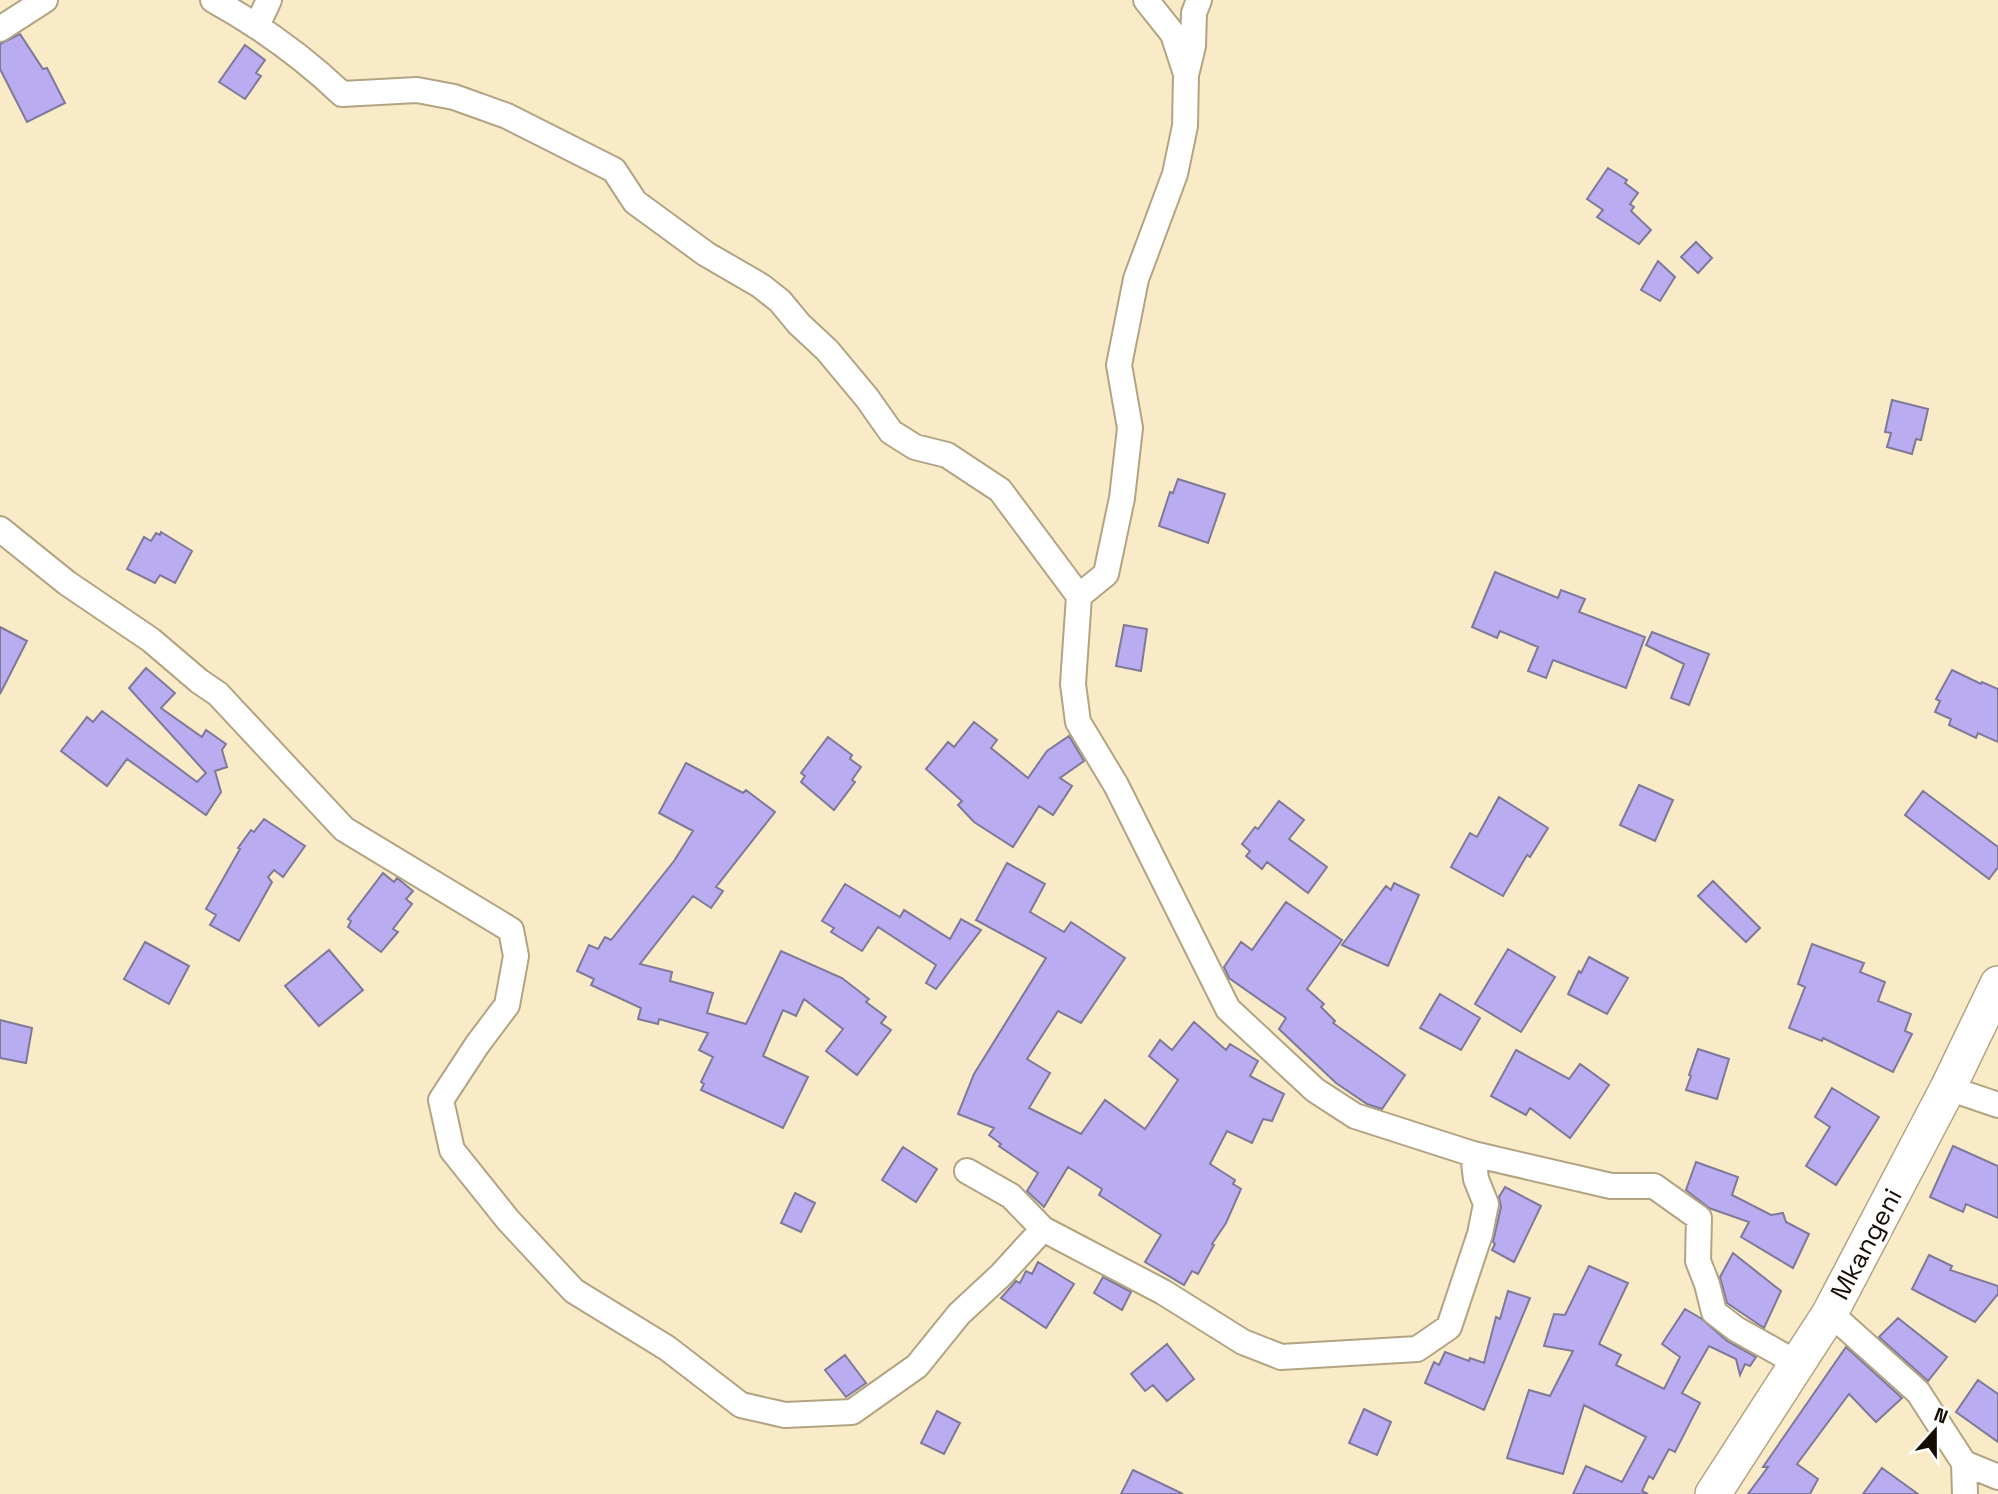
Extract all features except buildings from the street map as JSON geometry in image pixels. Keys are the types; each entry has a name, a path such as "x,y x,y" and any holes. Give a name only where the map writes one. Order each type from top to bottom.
{"street":[{"path":"0,29 45,0"},
{"path":"213,0 257,26 315,68 342,94 417,90 454,97 506,116 614,170 635,202 706,254 780,300 859,388 891,432 915,447 947,455 1000,490 1079,596 1073,684 1078,722 1116,785 1228,1009 1315,1090 1355,1116 1473,1154 1611,1186 1654,1185 1699,1218 1698,1261 1714,1312 1736,1329 1797,1363"},
{"path":"257,26 269,0"},
{"path":"1146,0 1173,34 1186,74"},
{"path":"1079,596 1106,574 1122,498 1130,428 1119,365 1136,279 1175,174 1185,126 1186,74 1193,46 1194,13 1199,0"},
{"path":"0,529 67,583 150,640 218,694 344,829 512,930 516,956 508,1005 477,1045 442,1100 452,1150 508,1220 574,1291 667,1348 741,1405 785,1415 852,1412 917,1366 960,1314 1002,1275 1043,1229"},
{"name":"Mkangeni","path":"1713,1494 1830,1313 1948,1088 1998,984"},
{"path":"1948,1088 1998,1105"},
{"path":"967,1171 1011,1196 1043,1229 1163,1292 1243,1342 1281,1357 1418,1349 1450,1327 1480,1234 1486,1203 1476,1179 1473,1154"},
{"path":"1830,1313 1918,1392 1965,1463 1965,1494"},
{"path":"1965,1463 1998,1477"}]}
